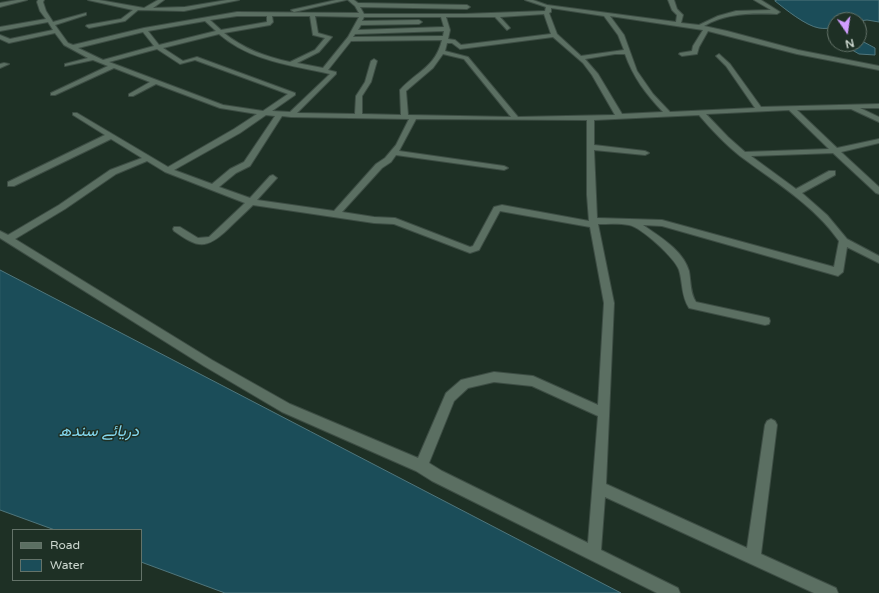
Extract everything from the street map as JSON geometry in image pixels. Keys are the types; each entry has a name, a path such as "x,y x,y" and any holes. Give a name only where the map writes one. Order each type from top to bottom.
{"street":[{"path":"0,5 24,0"},
{"path":"41,0 40,2 43,11 66,44 103,62 222,107 291,115 516,119 668,114 759,109 879,106"},
{"path":"91,0 147,10 184,8 236,0"},
{"path":"147,10 161,0"},
{"path":"177,0 192,20"},
{"path":"271,14 327,1 343,0"},
{"path":"324,70 349,39 359,23 362,15 357,5 351,0"},
{"path":"412,6 415,0"},
{"path":"464,16 470,0"},
{"path":"528,0 550,6 707,28 797,52 879,68"},
{"path":"671,0 674,10 680,15 678,24"},
{"path":"700,27 731,13 751,11 777,12 757,0"},
{"path":"357,5 467,7"},
{"path":"550,6 547,9 548,12 546,13 554,35 595,74 619,116"},
{"path":"89,26 123,20 137,9"},
{"path":"73,48 144,30 192,20 237,14 464,16 546,13"},
{"path":"0,29 50,22 84,14"},
{"path":"103,62 220,32 268,24 270,22 271,14"},
{"path":"606,14 621,35 634,71 651,95 668,114"},
{"path":"290,64 317,51 329,38 314,34 312,15"},
{"path":"398,23 399,15"},
{"path":"496,15 507,28"},
{"path":"405,117 403,90 430,67 442,52 446,29 443,16"},
{"path":"206,19 240,48 290,64 334,73 291,115"},
{"path":"359,23 419,22"},
{"path":"682,54 695,53 696,46 707,28"},
{"path":"354,32 446,29"},
{"path":"144,30 158,47 182,63 195,58 293,94 263,112 237,131 168,170"},
{"path":"0,37 9,40 17,40 56,31"},
{"path":"349,39 445,39 453,41 460,47 554,35"},
{"path":"317,51 324,52"},
{"path":"331,52 338,53"},
{"path":"442,52 466,58 516,119"},
{"path":"579,58 615,52 628,52"},
{"path":"719,56 744,87 759,109"},
{"path":"67,65 94,58"},
{"path":"358,116 359,96 368,82 374,61"},
{"path":"53,94 114,66"},
{"path":"131,95 156,82"},
{"path":"850,107 879,120"},
{"path":"791,108 879,191"},
{"path":"700,112 726,141 795,193 835,228 844,241 879,260"},
{"path":"75,114 168,170 251,202 374,220 394,221 470,250 476,248 497,209 502,208 593,223 662,223 838,272 844,241"},
{"path":"213,188 233,171 247,164 280,114"},
{"path":"336,214 379,166 388,160 394,153 414,117"},
{"path":"590,117 593,223 609,303 604,413 594,554"},
{"path":"11,184 110,136"},
{"path":"743,154 835,151 879,141"},
{"path":"868,144 879,151"},
{"path":"591,147 645,152"},
{"path":"394,153 504,168"},
{"path":"4,237 62,208 113,172 148,158"},
{"path":"795,193 832,172"},
{"path":"177,229 196,242 212,240 273,178"},
{"path":"632,222 676,256 683,268 689,300 693,304 765,320"},
{"path":"4,237 208,363 286,408 421,466 438,476 673,593"},
{"path":"421,466 450,397 465,384 494,376 533,381 604,413"},
{"path":"753,558 771,424"},
{"path":"599,488 832,593"}],"water":[{"path":"879,0 879,22 867,20 867,12 827,12 827,28 814,27 796,17 775,1"},
{"path":"867,44 875,48 875,55 859,54 856,52 867,52"},
{"name":"دریائے سندھ","path":"0,270 621,593 225,593 142,562 142,529 52,529 0,510"}]}
